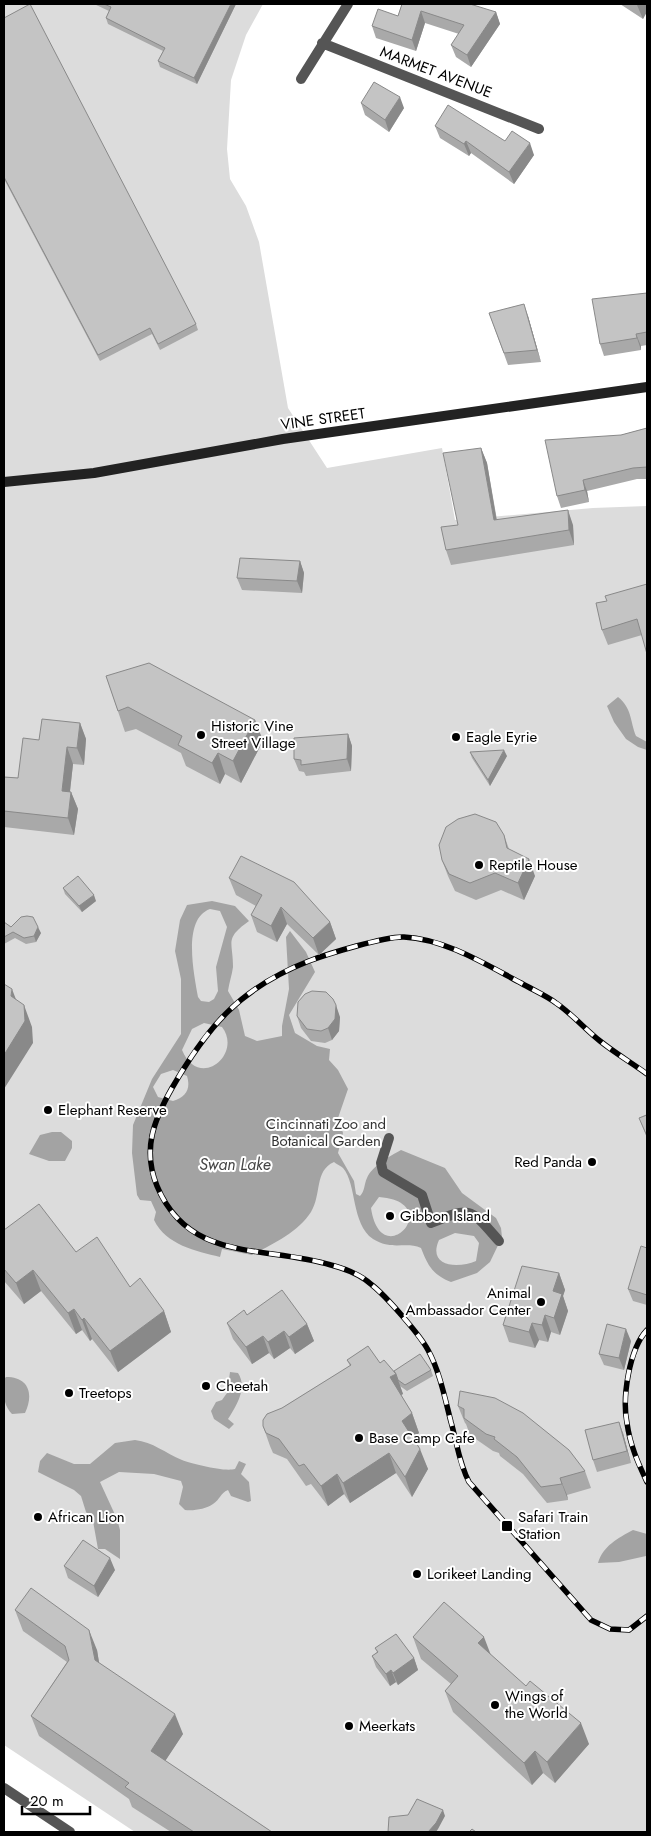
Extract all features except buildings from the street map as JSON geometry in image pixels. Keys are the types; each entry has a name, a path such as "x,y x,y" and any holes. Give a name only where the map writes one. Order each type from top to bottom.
{"main road":[{"name":"VINE STREET","path":"4,482 94,473 283,440 647,387"}],"street":[{"path":"301,78 348,4"},
{"name":"MARMET AVENUE","path":"322,44 539,129"},
{"path":"389,1138 381,1163 383,1172 422,1195 431,1223 461,1211 466,1212 479,1218 499,1241"},
{"path":"4,1788 70,1832"}],"green space":[{"name":"Cincinnati Zoo and Botanical Garden","path":"4,4 263,4 246,35 231,80 227,149 230,179 246,206 259,242 288,408 327,468 442,448 455,520 593,508 647,506 647,1832 135,1832 4,1745"}],"water":[{"path":"618,697 623,701 628,710 636,736 647,742 647,750 638,747 626,739 614,722 607,706"},
{"name":"Swan Lake","path":"212,901 235,906 249,921 233,937 231,946 233,967 228,991 239,1010 245,1036 257,1041 282,1036 289,989 286,937 290,931 306,952 315,972 289,1015 295,1033 317,1046 330,1049 329,1060 338,1070 348,1089 338,1118 343,1133 338,1153 354,1181 356,1194 360,1196 362,1194 367,1178 373,1169 401,1150 445,1168 462,1193 496,1218 501,1228 502,1237 490,1262 477,1273 451,1282 435,1273 426,1260 421,1248 410,1245 380,1243 373,1239 361,1224 347,1175 343,1168 334,1162 328,1166 321,1177 314,1205 306,1219 284,1237 252,1255 222,1249 220,1257 201,1252 183,1246 159,1229 154,1220 156,1212 151,1201 140,1200 137,1195 132,1153 133,1125 152,1079 181,1034 181,979 175,951 180,920 187,905","holes":["210,909 220,911 227,927 216,967 218,991 214,999 209,1002 201,1001 198,997 194,975 193,935 201,915","204,1023 222,1027 227,1037 227,1048 223,1057 216,1064 208,1068 198,1068 189,1062 182,1050 192,1029","173,1070 187,1076 188,1089 184,1095 173,1101 158,1097 153,1087 161,1074","379,1197 399,1202 408,1210 409,1220 404,1230 396,1235 386,1235 377,1227 371,1208","455,1233 474,1236 479,1243 476,1261 469,1264 446,1264 437,1256 436,1249 439,1240"]},
{"path":"61,1132 72,1141 72,1148 65,1161 49,1161 29,1154 40,1135"},
{"path":"230,1372 238,1373 242,1385 240,1397 228,1419 234,1424 229,1429 214,1419 211,1411 216,1402 222,1400 227,1393"},
{"path":"6,1377 20,1380 28,1388 29,1399 25,1413 12,1414 9,1410 5,1402 4,1393 4,1379"},
{"path":"135,1440 153,1445 193,1464 230,1470 235,1469 239,1461 246,1464 241,1474 249,1482 251,1501 248,1502 231,1496 228,1490 210,1506 185,1510 179,1504 183,1487 181,1481 154,1474 119,1472 100,1482 120,1530 120,1559 105,1549 98,1549 93,1521 86,1512 81,1496 74,1490 38,1472 40,1461 47,1453 74,1464 90,1464 115,1443"},
{"path":"633,1530 647,1534 646,1556 619,1562 598,1563 607,1547"}],"railway":[{"path":"647,1074 594,1036 562,1007 543,995 450,947 419,939 395,937 356,946 309,961 264,984 228,1011 199,1046 172,1088 155,1123 150,1147 150,1160 157,1186 171,1211 188,1228 208,1240 231,1247 306,1259 342,1268 363,1278 378,1290 394,1306 424,1343 432,1358 442,1386 460,1460 469,1482 591,1620 610,1629 629,1630 647,1616"},
{"path":"647,1330 641,1338 631,1361 625,1401 630,1439 647,1482"}],"place":[{"name":"Historic Vine Street Village","path":"201,735"},
{"name":"Eagle Eyrie","path":"456,737"},
{"name":"Reptile House","path":"479,865"},
{"name":"Elephant Reserve","path":"48,1110"},
{"name":"Red Panda","path":"592,1162"},
{"name":"Gibbon Island","path":"390,1216"},
{"name":"Animal Ambassador Center","path":"541,1302"},
{"name":"Cheetah","path":"206,1386"},
{"name":"Treetops","path":"69,1393"},
{"name":"Base Camp Cafe","path":"359,1438"},
{"name":"African Lion","path":"38,1517"},
{"name":"Safari Train Station","path":"507,1526"},
{"name":"Lorikeet Landing","path":"417,1574"},
{"name":"Wings of the World","path":"495,1705"},
{"name":"Meerkats","path":"349,1726"}]}
